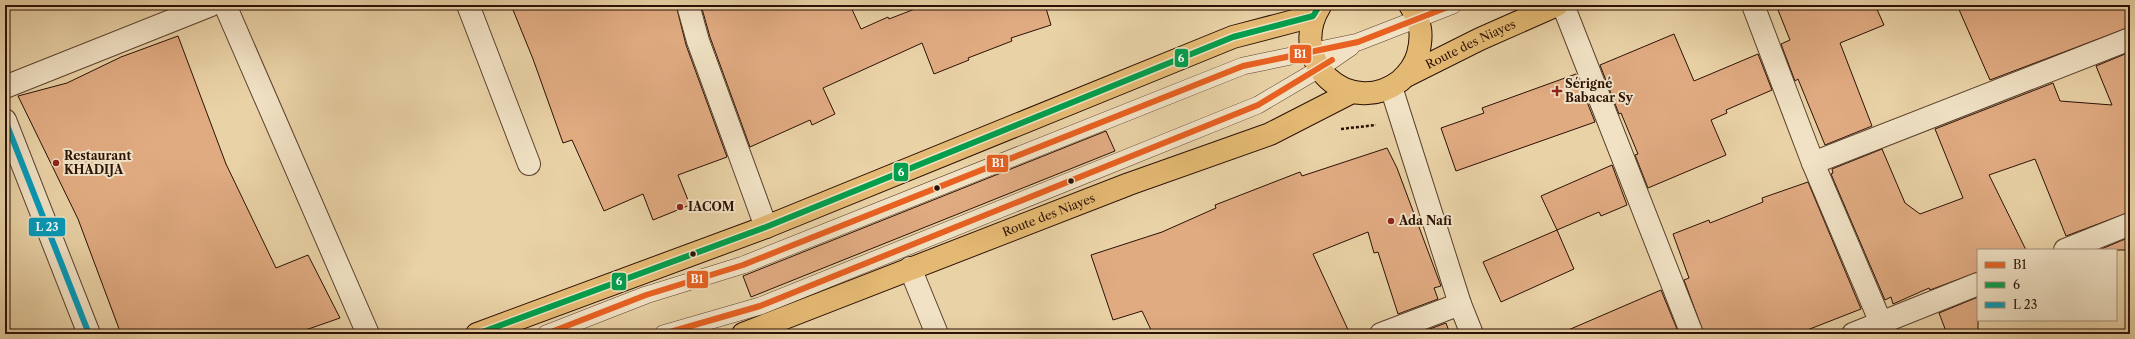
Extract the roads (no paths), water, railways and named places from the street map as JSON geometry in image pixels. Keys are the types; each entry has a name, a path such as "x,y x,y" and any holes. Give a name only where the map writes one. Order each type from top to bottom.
{"main road":[{"name":"Route des Niayes","path":"743,334 1129,184 1270,134 1352,92 1372,93 1399,82 1480,39 1557,5"},
{"path":"477,334 766,227 1233,37 1317,11"},
{"path":"1317,11 1309,35 1315,61 1335,85 1352,92"},
{"path":"1399,82 1416,60 1421,41 1415,12"}],"street":[{"path":"5,87 211,5"},
{"path":"225,5 368,334"},
{"path":"468,5 529,164"},
{"path":"688,5 698,41 766,227"},
{"path":"1563,5 1692,334"},
{"path":"1753,5 1813,163 1881,323"},
{"path":"1813,163 2130,39"},
{"path":"1399,82 1460,304 1472,334"},
{"path":"5,120 89,334"},
{"path":"2068,249 2130,224"},
{"path":"910,268 937,334"},
{"path":"1853,334 1977,284"},
{"path":"1381,334 1460,304"}],"lane":[{"path":"663,334 767,303 1258,105 1315,61 1358,42 1415,12 1453,5"},
{"path":"546,334 646,295 743,265 1242,66 1315,61"}],"place":[{"name":"Sérigné Babacar Sy","path":"1557,91"},
{"name":"Restaurant KHADIJA","path":"56,163"},
{"name":"IACOM","path":"680,207"},
{"name":"Ada Nafi","path":"1391,221"}]}
